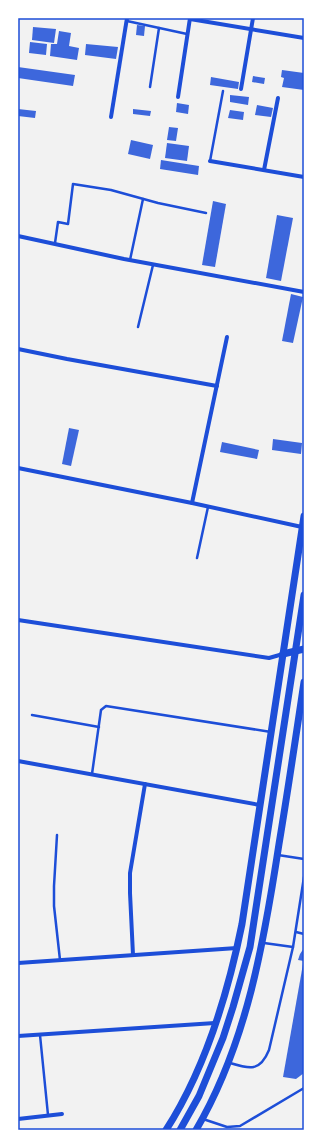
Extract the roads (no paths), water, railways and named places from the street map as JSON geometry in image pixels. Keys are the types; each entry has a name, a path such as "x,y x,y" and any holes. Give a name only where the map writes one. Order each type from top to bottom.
{"main road":[{"path":"166,1130 174,1118 192,1081 214,1024 237,948 304,516"},
{"path":"180,1130 199,1096 218,1052 233,1007 250,947 304,595"},
{"path":"283,654 304,649"},
{"path":"196,1130 228,1062 250,996 263,943 300,728 304,682"}],"street":[{"path":"241,88 253,18"},
{"path":"178,97 190,19 304,38"},
{"path":"111,117 127,20"},
{"path":"264,170 278,98"},
{"path":"210,161 304,177"},
{"path":"18,236 130,260 304,292"},
{"path":"192,503 227,337"},
{"path":"18,349 217,386"},
{"path":"18,468 208,506 302,527"},
{"path":"18,620 269,658 283,654"},
{"path":"18,761 260,805"},
{"path":"133,955 130,873 145,784"},
{"path":"18,963 237,948"},
{"path":"18,1036 214,1024"},
{"path":"18,1119 62,1114"}],"lane":[{"path":"127,20 188,34"},
{"path":"150,87 159,28"},
{"path":"210,161 223,91"},
{"path":"55,243 58,222 68,224 73,184 111,190 143,199 206,213"},
{"path":"130,260 143,199"},
{"path":"138,327 153,264"},
{"path":"197,558 208,506"},
{"path":"92,774 101,710 106,706 271,732"},
{"path":"32,716 99,728"},
{"path":"57,835 54,892 60,960"},
{"path":"278,855 304,859"},
{"path":"228,1062 249,1068 260,1065 266,1058 293,948 304,877"},
{"path":"296,932 304,934"},
{"path":"263,943 293,948"},
{"path":"40,1034 48,1116"},
{"path":"202,1119 227,1127 240,1126 304,1088"}]}
